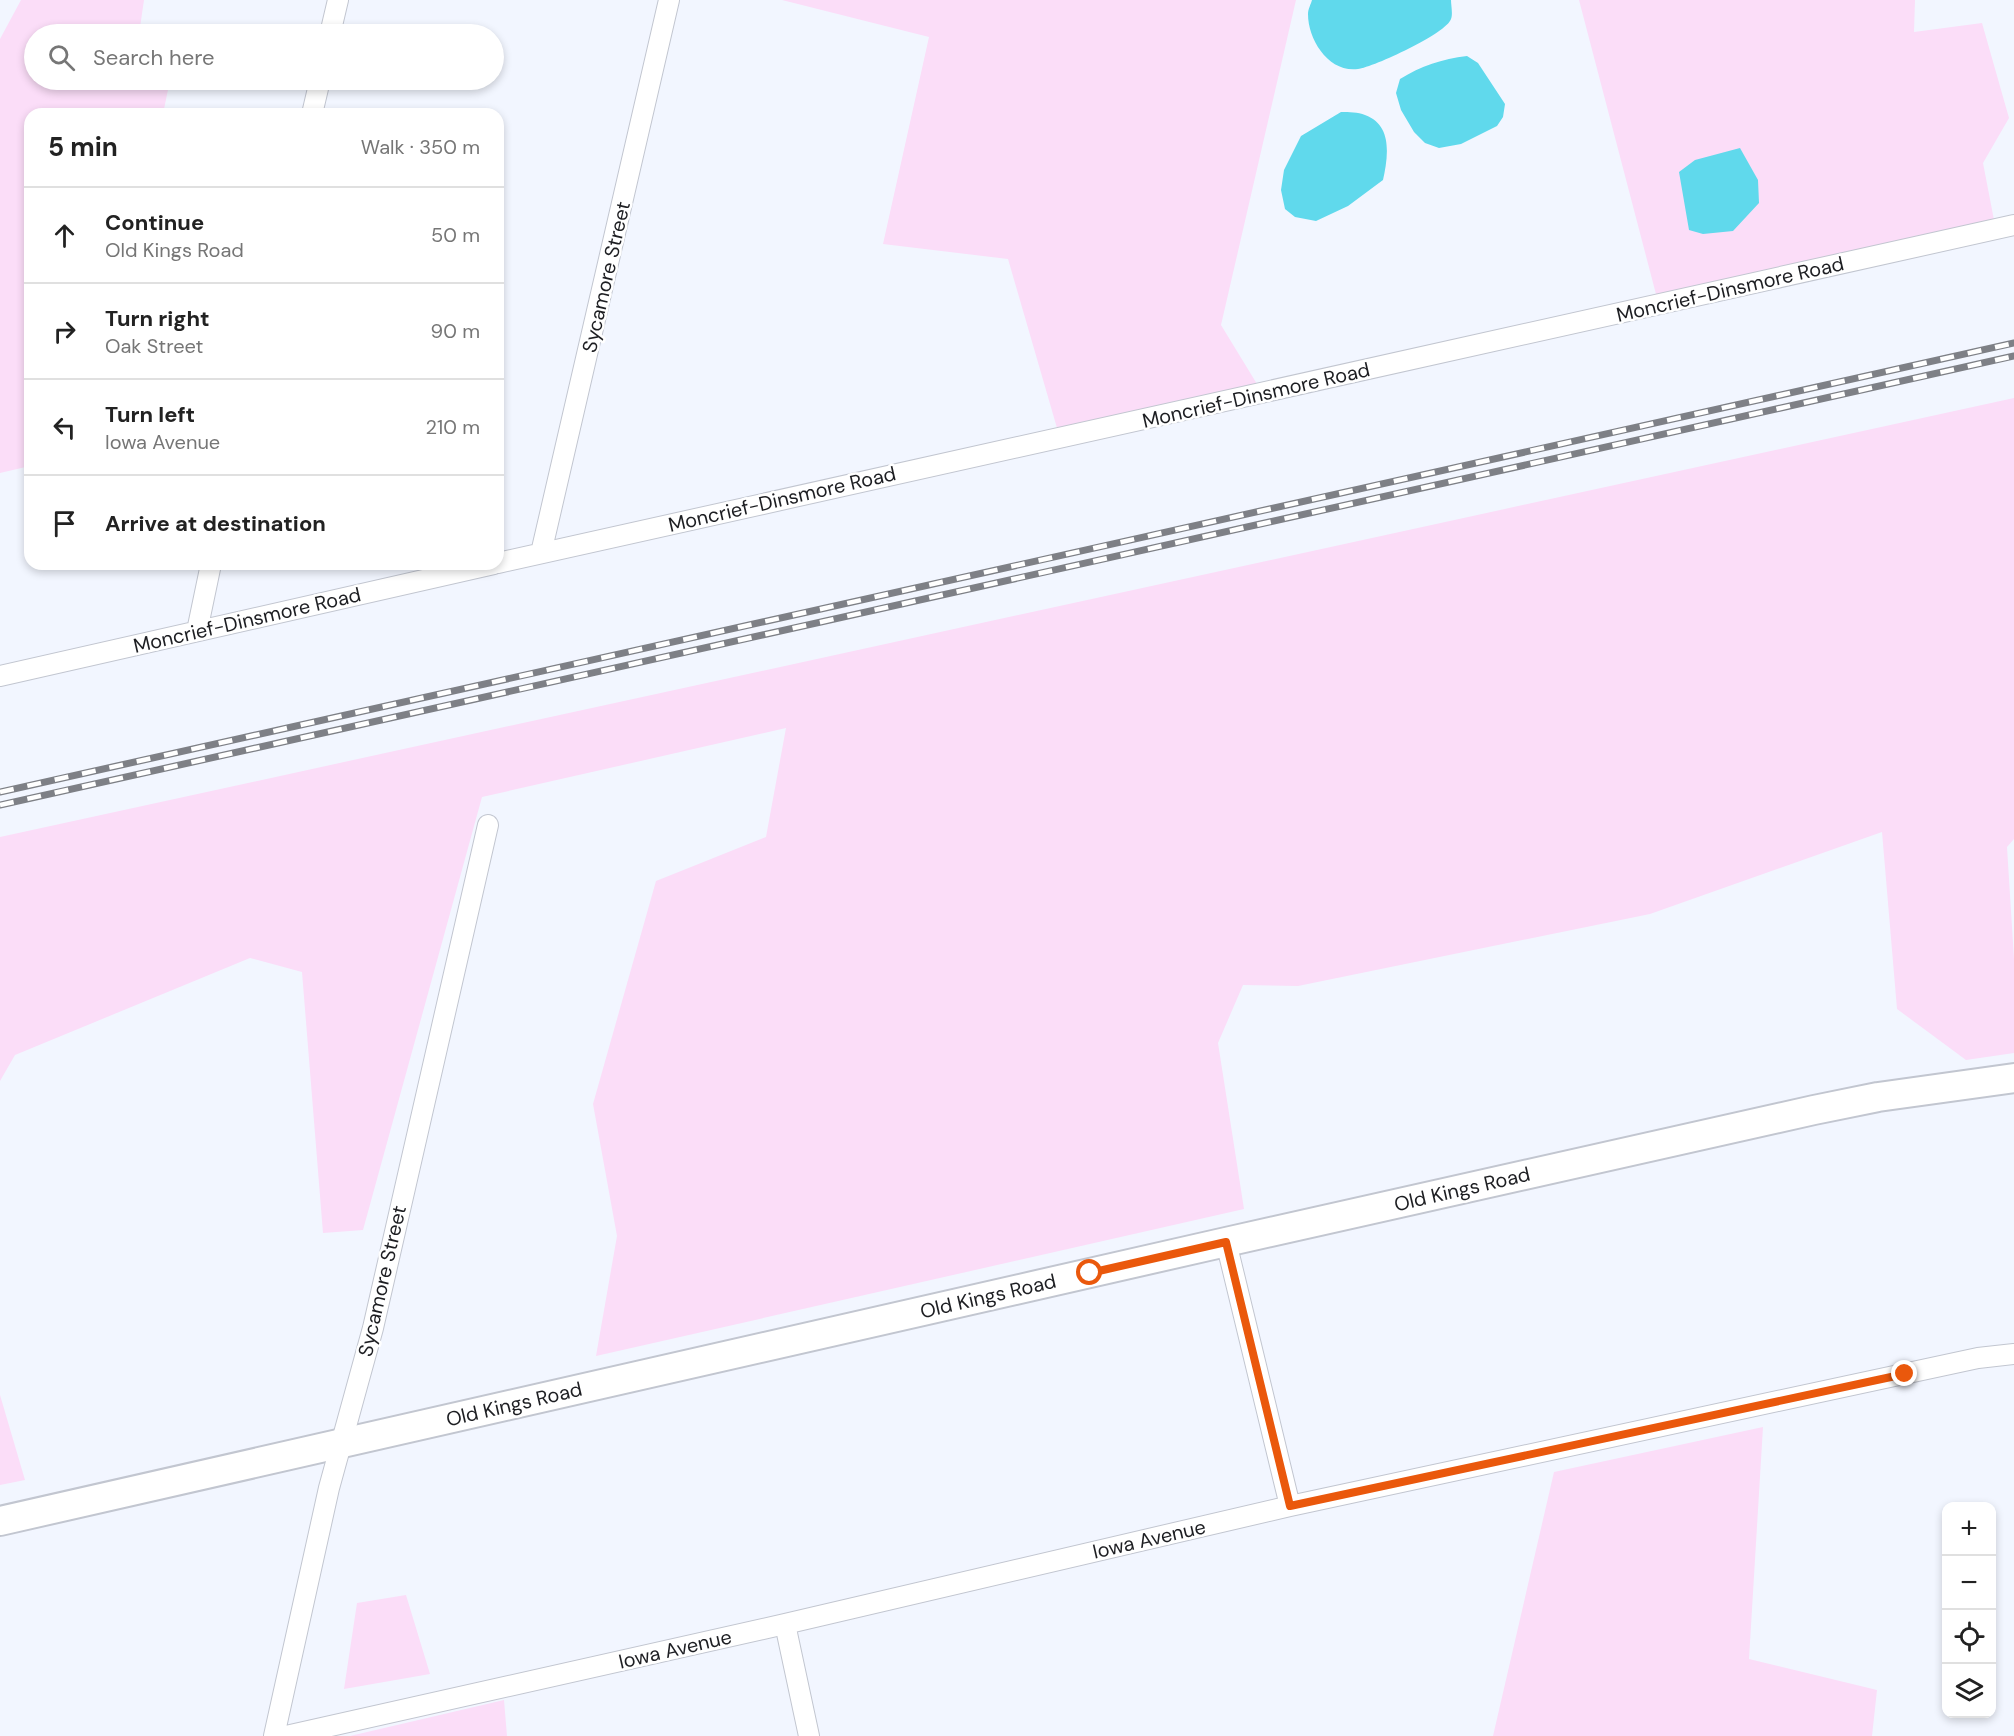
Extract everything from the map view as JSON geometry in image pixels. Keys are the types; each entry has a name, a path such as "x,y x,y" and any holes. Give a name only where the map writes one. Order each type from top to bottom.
{"street":[{"path":"332,24 338,0"},
{"name":"Sycamore Street","path":"541,553 669,0"},
{"path":"313,108 318,90"},
{"name":"Moncrief-Dinsmore Road","path":"504,562 2014,225"},
{"path":"197,631 210,570"},
{"name":"Moncrief-Dinsmore Road","path":"0,676 469,570"},
{"name":"Sycamore Street","path":"274,1736 341,1444 373,1328 488,825"},
{"name":"Old Kings Road","path":"0,1521 1226,1242 1878,1097 2014,1078"},
{"path":"1226,1242 1290,1506"},
{"name":"Iowa Avenue","path":"286,1736 785,1624 1290,1506 1978,1358 2014,1354"},
{"path":"785,1624 809,1736"}],"shaded area":[{"path":"21,0 144,0 140,24 24,24 24,90 168,90 164,108 24,108 24,467 0,473 0,39"},
{"path":"782,0 1296,0 1221,325 1257,384 1057,428 1008,259 883,244 929,37"},
{"path":"1579,0 1915,0 1914,32 1982,23 2009,118 1983,163 1994,220 1657,298"},
{"path":"2014,398 2014,839 2007,847 2014,959 2014,1053 1966,1060 1897,1009 1882,832 1650,914 1298,986 1243,985 1218,1043 1244,1209 596,1356 617,1236 593,1104 656,881 766,837 786,728 482,797 363,1230 323,1233 302,972 250,958 15,1055 0,1081 0,837"},
{"path":"0,1395 25,1480 0,1485"},
{"path":"1763,1427 1749,1659 1877,1690 1872,1736 1493,1736 1554,1472"},
{"path":"406,1595 430,1674 344,1689 357,1603"},
{"path":"504,1700 507,1736 350,1736"}],"water":[{"path":"1312,0 1451,0 1452,15 1447,25 1409,48 1366,67 1348,69 1329,60 1316,44 1308,14"},
{"path":"1467,56 1478,63 1505,104 1503,117 1497,126 1461,144 1439,148 1425,143 1414,132 1401,110 1396,93 1400,79 1432,64"},
{"path":"1341,112 1362,114 1380,126 1387,152 1383,180 1348,206 1316,221 1295,217 1285,209 1281,190 1284,170 1301,136"},
{"path":"1740,148 1758,180 1759,203 1733,231 1703,234 1689,230 1679,172 1695,160"}],"railway":[{"path":"0,792 2014,343"},
{"path":"0,805 2014,356"}],"route":[{"path":"1090,1273 1226,1242 1290,1506 1905,1374"}]}
